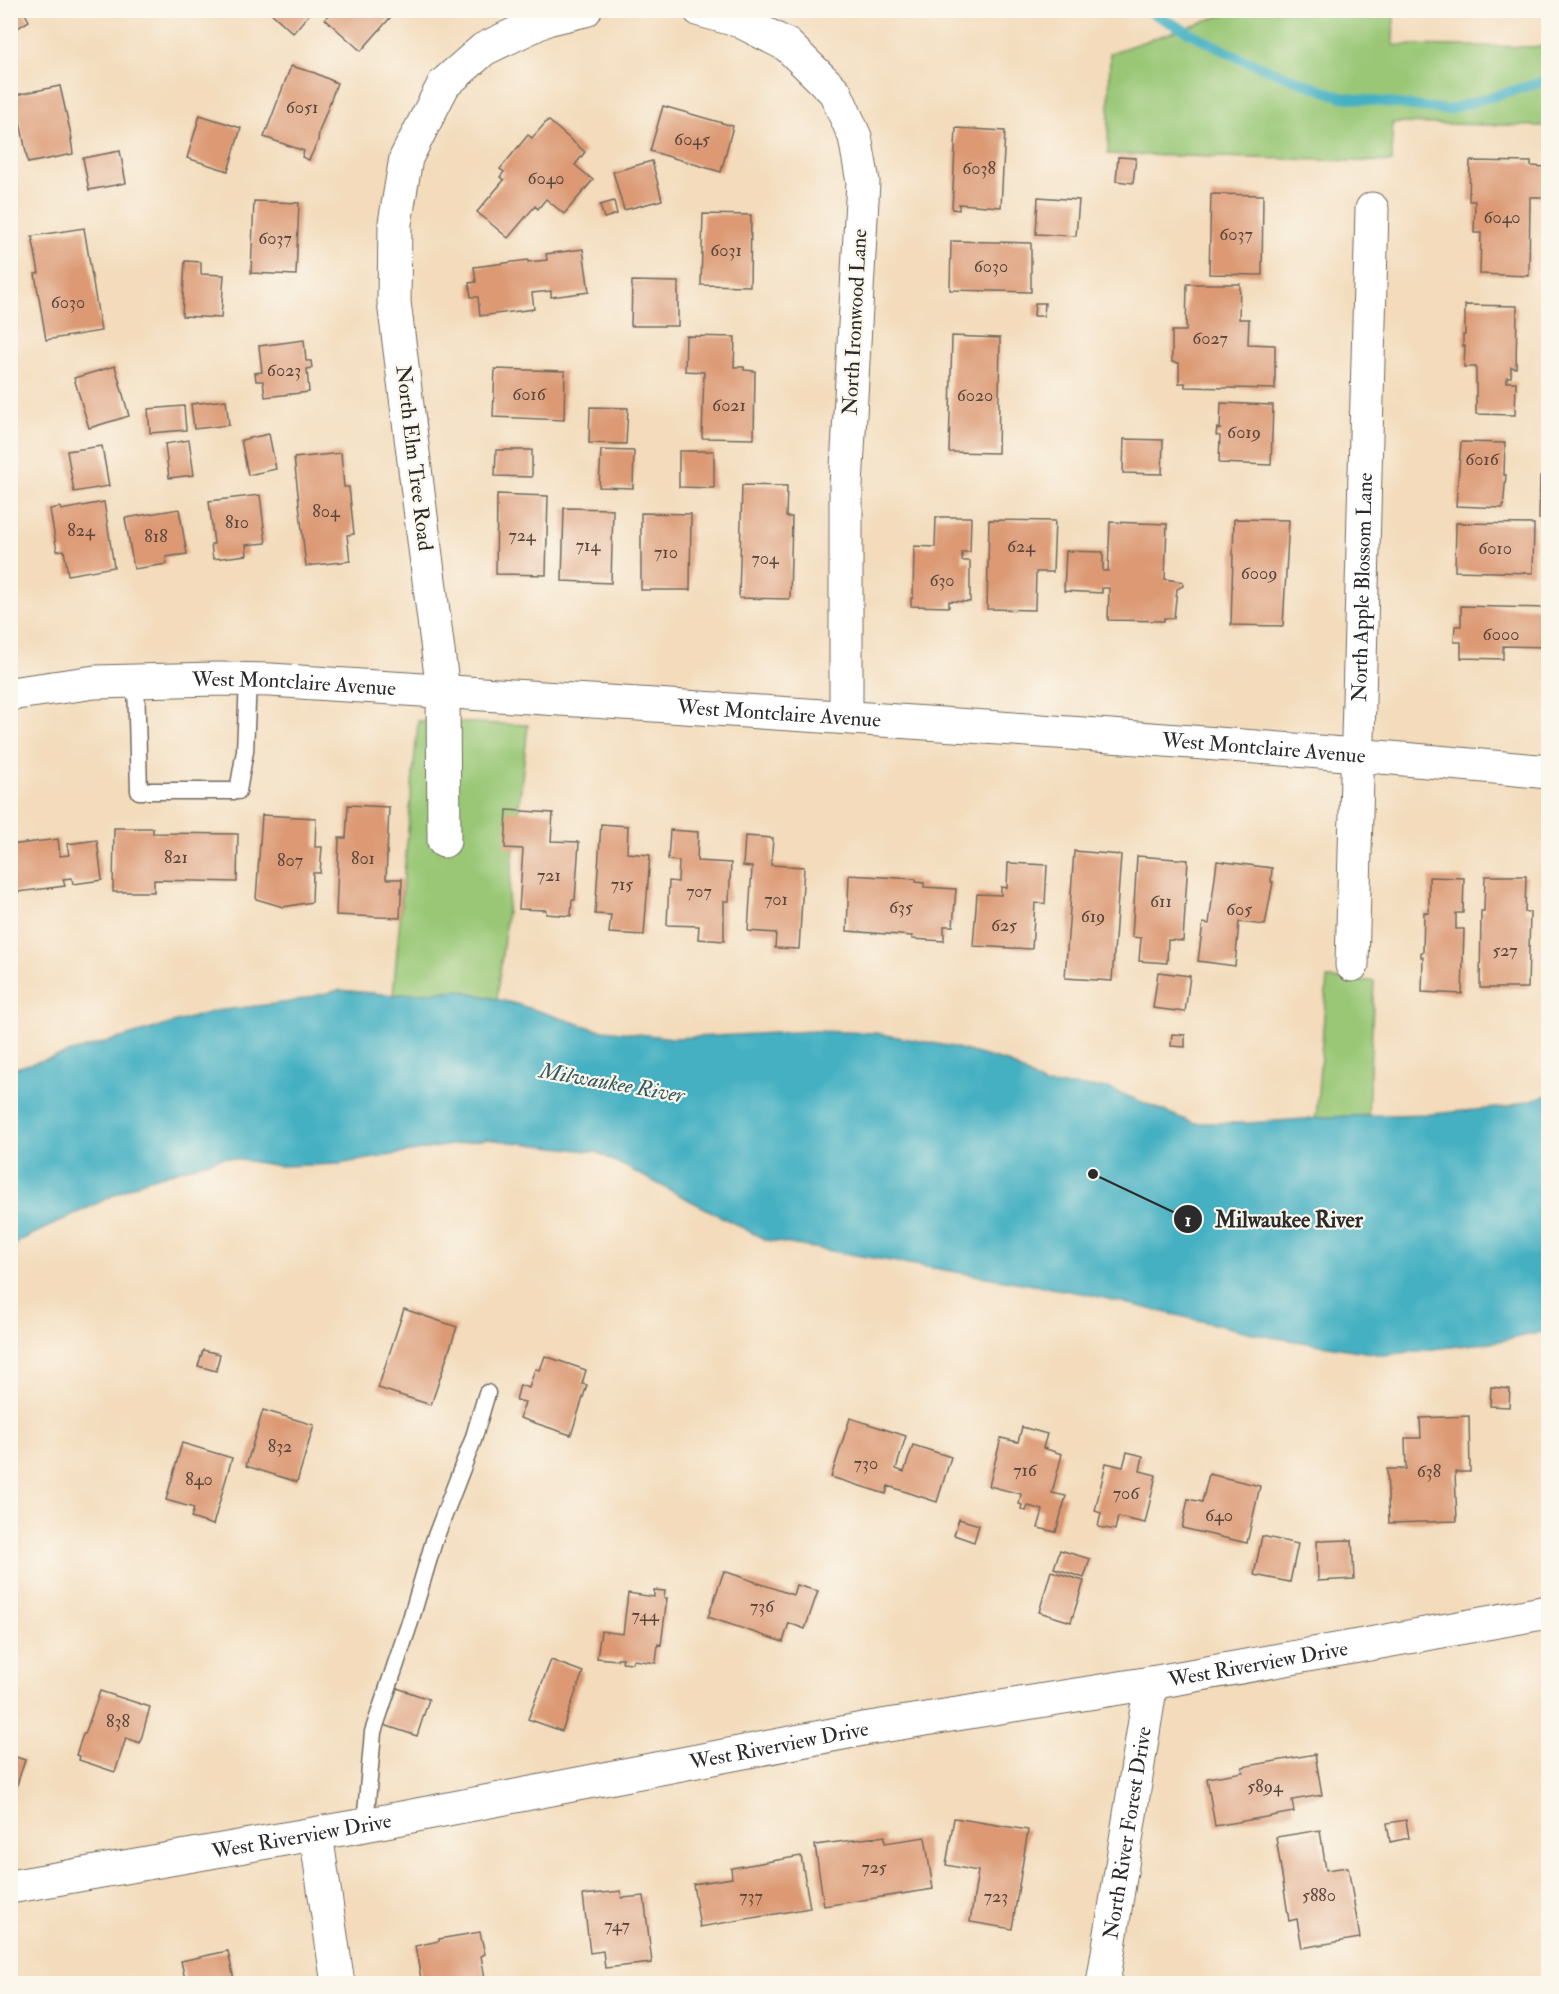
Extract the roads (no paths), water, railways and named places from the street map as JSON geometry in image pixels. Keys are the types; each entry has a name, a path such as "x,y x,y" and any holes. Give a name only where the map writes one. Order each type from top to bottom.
{"street":[{"name":"North Elm Tree Road","path":"444,841 443,691 394,302 395,223 406,158 444,84 484,49 547,19 585,10"},
{"name":"North Ironwood Lane","path":"700,10 740,21 788,45 835,92 855,137 863,183 846,486 846,717"},
{"name":"North Apple Blossom Lane","path":"1352,965 1372,210"},
{"name":"West Montclaire Avenue","path":"11,690 95,682 248,680 443,691 638,706 846,717 1358,754 1548,772"},
{"name":"West Riverview Drive","path":"10,1887 365,1825 863,1729 1150,1683 1548,1612"},
{"name":"North River Forest Drive","path":"1103,1983 1150,1683"},
{"path":"316,1834 338,1983"}],"lane":[{"path":"136,681 139,791 238,791 245,751 248,680"},
{"path":"365,1825 374,1732 434,1541 473,1440 488,1393"}],"water":[{"name":"Milwaukee River","path":"339,990 393,995 459,990 516,1004 595,1029 673,1038 814,1031 875,1033 949,1046 1007,1062 1044,1085 1108,1088 1193,1123 1249,1123 1346,1116 1432,1114 1506,1107 1548,1095 1548,1331 1500,1341 1384,1355 1265,1336 1087,1294 766,1240 597,1152 486,1139 339,1164 279,1166 224,1157 143,1181 21,1240 11,1249 10,1070 215,1011 290,1002"}],"waterway":[{"path":"1146,10 1241,59 1341,97 1447,110 1548,80"}],"place":[{"name":"Milwaukee River","path":"1093,1174"}]}
